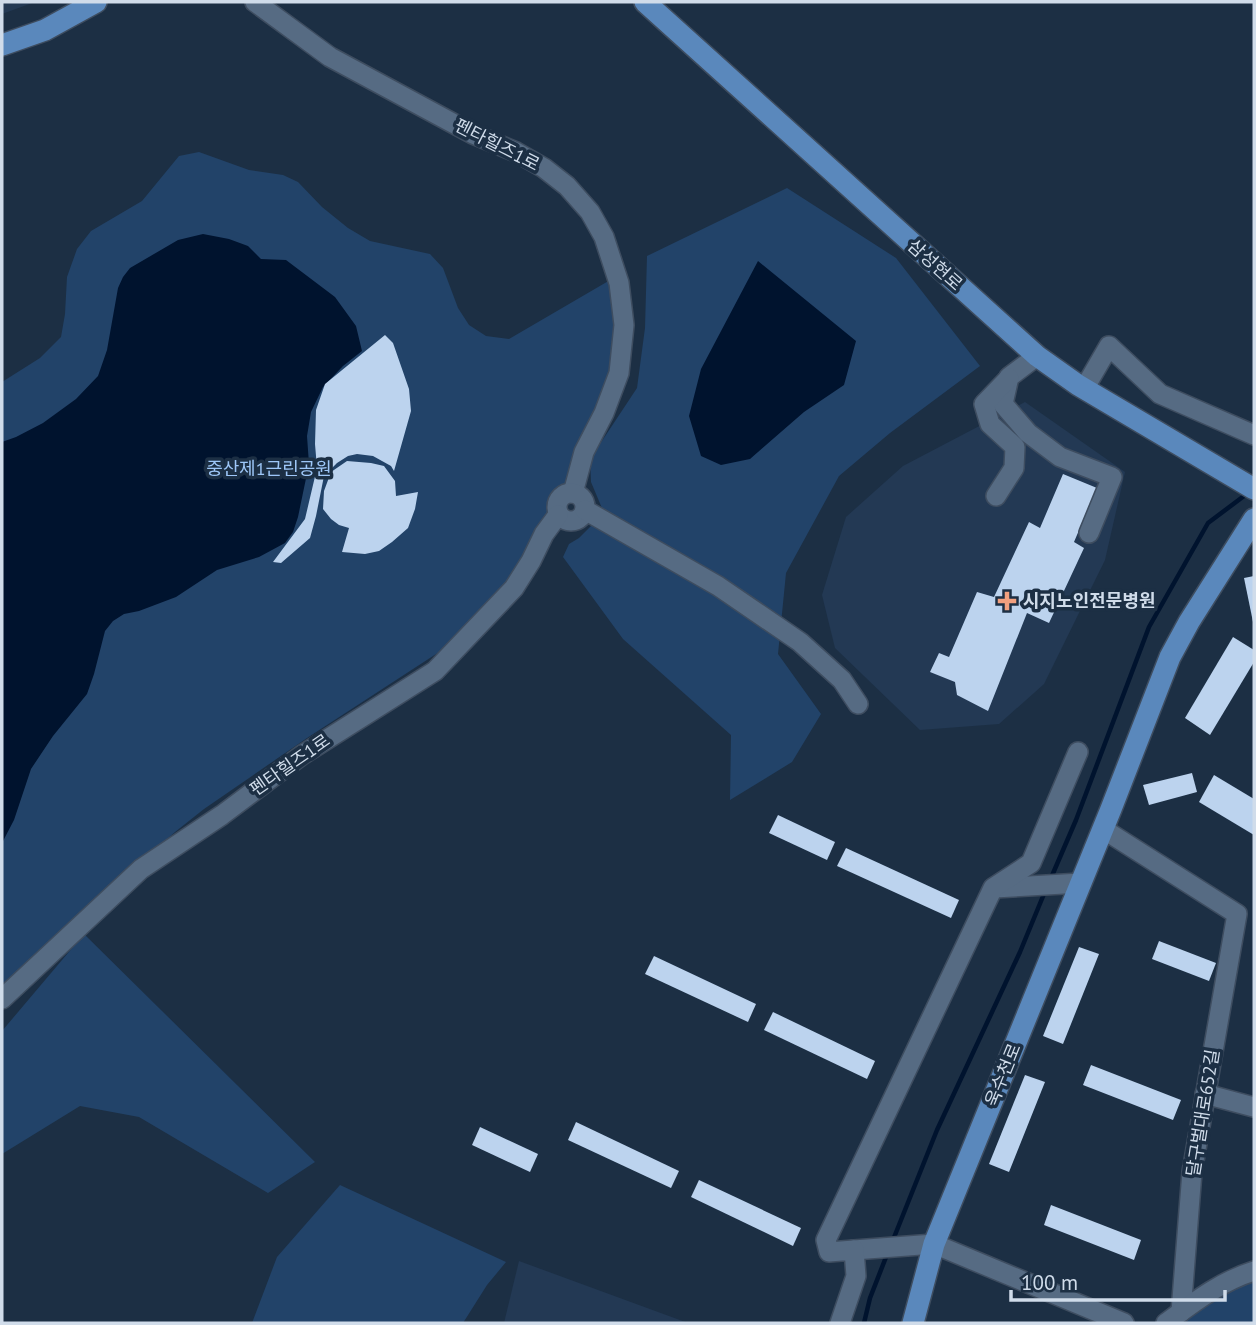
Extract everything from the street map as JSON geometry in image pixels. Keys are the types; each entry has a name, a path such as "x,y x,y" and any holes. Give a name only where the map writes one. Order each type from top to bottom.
{"main road":[{"path":"2,45 45,30 96,2"},
{"name":"삼성현로","path":"645,2 1037,356 1084,389 1254,489"},
{"name":"욱수천로","path":"913,1323 934,1244 1170,657 1254,519"}],"street":[{"name":"펜타힐즈1로","path":"255,2 330,57 473,134 516,152 544,168 567,186 590,212 604,237 619,283 624,325 619,373 604,413 584,452 573,493"},
{"path":"1084,389 1109,346 1160,394 1254,435"},
{"path":"996,496 1014,468 1016,447 990,424 984,404 1009,377 1037,356"},
{"path":"1009,377 1003,404 1028,433 1060,457 1112,477 1089,533"},
{"path":"577,494 584,501 585,510 580,519 566,521 556,511 557,501 564,495 577,494"},
{"path":"585,510 718,586 800,642 842,680 858,704"},
{"name":"펜타힐즈1로","path":"2,999 141,869 222,815 302,755 435,671 514,588 544,534 558,515"},
{"path":"1078,752 1031,863 993,888 826,1240 829,1252 934,1244 1125,1323"},
{"name":"달구벌대로652길","path":"1103,829 1237,915 1192,1172 1173,1318"},
{"path":"993,888 1081,883"},
{"path":"1205,1094 1254,1107"},
{"path":"840,1323 856,1276 854,1250"},
{"name":"달구벌대로652길","path":"1173,1318 1211,1291 1238,1276 1254,1271"}],"shaded area":[{"path":"2,2 35,2 2,14"},
{"path":"203,234 248,246 261,259 286,260 335,297 356,326 362,351 323,387 311,412 307,436 309,464 298,517 293,532 285,543 259,557 217,570 176,597 124,614 113,621 105,631 87,694 53,736 31,769 14,820 2,843 2,442 43,423 76,399 98,376 107,350 118,288 130,268 178,240"},
{"path":"758,261 856,341 844,385 804,412 750,459 721,465 701,456 689,416 701,369"},
{"path":"1025,402 1125,472 1105,560 1044,684 999,724 920,730 835,648 822,595 846,517 903,466"},
{"path":"519,1261 688,1323 504,1323"}],"green space":[{"name":"중산제1근린공원","path":"199,152 249,170 283,175 298,182 322,207 348,228 370,241 430,254 443,268 458,308 469,325 486,336 509,339 617,276 624,325 573,493 476,628 204,809 2,986 2,382 40,358 61,337 67,277 77,249 91,231 142,201 179,156"},
{"path":"787,188 896,258 980,366 890,433 839,476 786,573 778,654 821,714 792,762 730,800 731,735 623,639 563,557 569,544 579,538 604,513 591,482 590,459 637,388 645,328 647,256"},
{"path":"84,934 315,1162 268,1193 139,1117 80,1106 2,1154 2,1031"},
{"path":"340,1185 506,1262 487,1285 463,1323 252,1323 277,1257"},
{"path":"1254,1271 1254,1323 1166,1323"}],"building":[{"path":"385,335 393,343 409,389 411,411 394,471 391,466 373,456 357,454 337,463 324,476 310,538 281,563 273,562 305,519 317,468 316,410 325,384"},
{"path":"347,461 384,466 395,481 396,496 418,492 408,528 379,551 365,554 342,552 349,528 339,525 323,509 324,491 331,472"},
{"name":"시지노인전문병원","path":"1063,474 1097,488 1074,542 1084,548 1049,623 1027,613 988,711 957,695 955,682 930,672 939,653 949,657 977,592 994,597 1029,522 1040,528"},
{"path":"1254,576 1254,622 1253,622 1244,578"},
{"path":"1233,637 1254,650 1254,662 1210,735 1185,718"},
{"path":"1192,773 1197,792 1149,805 1143,785"},
{"path":"1214,775 1254,799 1254,835 1199,802"},
{"path":"778,815 835,842 827,860 769,833"},
{"path":"846,848 959,900 951,918 837,866"},
{"path":"1159,941 1216,963 1209,981 1152,959"},
{"path":"1079,947 1099,954 1063,1044 1043,1036"},
{"path":"654,956 756,1004 748,1022 645,974"},
{"path":"773,1012 875,1061 867,1079 764,1030"},
{"path":"1091,1065 1181,1100 1173,1120 1083,1085"},
{"path":"1025,1075 1045,1082 1009,1172 989,1164"},
{"path":"576,1122 679,1171 671,1188 568,1140"},
{"path":"480,1127 538,1154 530,1172 472,1145"},
{"path":"699,1180 801,1228 793,1246 691,1197"},
{"path":"1051,1205 1141,1240 1134,1260 1044,1225"}],"waterway":[{"path":"1051,878 1076,820 1149,627 1208,523 1248,493"},
{"path":"893,1240 937,1130 1020,952 1046,889"},
{"path":"864,1323 870,1298 888,1252"}],"place":[{"name":"시지노인전문병원","path":"1007,601"}]}
